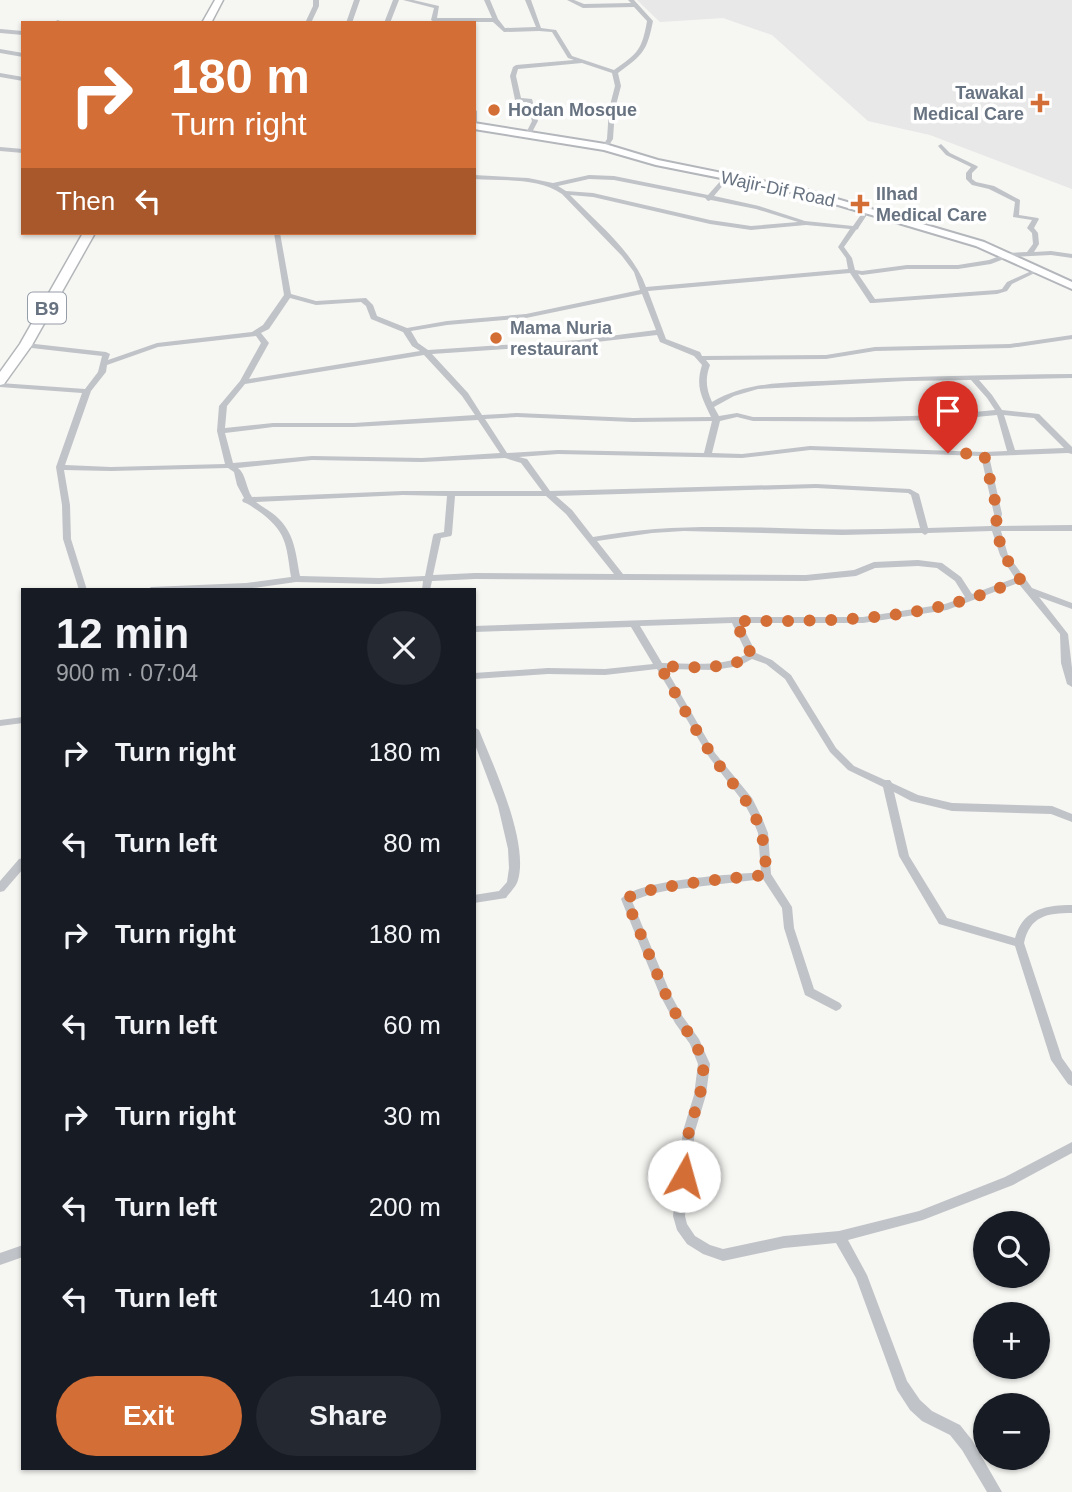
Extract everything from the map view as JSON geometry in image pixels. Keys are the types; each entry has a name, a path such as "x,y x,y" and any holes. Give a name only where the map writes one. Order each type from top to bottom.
{"highway":[{"path":"207,21 219,0"},
{"name":"B9","path":"0,383 26,345 88,235"}],"main road":[{"name":"Wajir-Dif Road","path":"476,126 606,147 656,162 803,192 867,209 1007,255 1072,285"}],"street":[{"path":"309,21 316,0"},
{"path":"350,21 357,0"},
{"path":"388,21 396,0"},
{"path":"406,0 437,7 433,21 495,20"},
{"path":"487,0 495,20 504,30 554,31 555,38 570,57 615,72"},
{"path":"528,0 539,29"},
{"path":"570,0 583,6 634,2 650,21 647,42 641,54 615,72"},
{"path":"0,30 21,33"},
{"path":"0,51 21,55"},
{"path":"527,135 535,121 530,100 518,100 513,76 516,67 584,61"},
{"path":"606,147 610,139 612,109 618,86 615,72"},
{"path":"0,75 21,79"},
{"path":"941,146 948,154 975,167 969,173 969,179 974,184 987,185 1008,195 1018,201 1015,215 1036,219 1030,228 1035,233 1036,244 1029,254"},
{"path":"0,149 21,151"},
{"path":"476,177 528,180 554,185 599,176 757,207 806,223"},
{"path":"708,199 726,178"},
{"path":"554,185 624,255 637,272 663,340 701,358 827,357 875,349 1010,346 1072,337"},
{"path":"564,193 593,195 710,222 751,228 806,223 856,228"},
{"path":"867,209 841,247 849,258 852,271 873,301 879,303 997,292 1006,290 1009,283 1040,269"},
{"path":"104,364 157,345 258,332 266,327 288,295 277,235"},
{"path":"288,295 296,300 317,303 363,300 369,305 374,317 406,330 446,323 526,316 643,290 852,271 862,273 907,267 958,267 991,262 1007,255 1051,253 1072,256"},
{"path":"406,330 415,344 426,352 465,395 505,455 524,461 548,494 569,512 621,577"},
{"path":"258,332 265,343 243,382 223,406 221,431 230,466 238,471 246,500 262,510 285,532 296,579"},
{"path":"243,382 426,352 579,342 660,332"},
{"path":"26,345 106,354 102,372 87,391 60,467 66,505 67,539 82,588"},
{"path":"701,358 706,365 702,377 716,419 708,453"},
{"path":"710,407 731,394 758,387 1072,376"},
{"path":"973,378 995,400 1001,412 1011,452"},
{"path":"0,383 87,391"},
{"path":"221,431 273,425 354,425 517,415 633,420 716,419 737,415 753,419 883,419 1001,412 1036,416 1071,450"},
{"path":"60,467 111,470 230,466 312,458 422,460 558,452 708,453 742,456 810,448 984,454 1071,450"},
{"path":"984,454 998,514 995,527 1004,555 1064,634 1066,663 1072,684"},
{"path":"246,500 403,493 451,494 461,491 548,494 816,486 888,488 915,494 925,532"},
{"path":"427,585 437,536 448,534 451,494"},
{"path":"590,540 612,535 685,531 925,532 995,527 1072,528"},
{"path":"198,588 246,586 296,579 427,585 475,576 728,576 806,579 856,573 874,565 918,563 939,565 958,579 970,598"},
{"path":"476,629 863,620 947,607 1020,579"},
{"path":"1028,590 1072,606"},
{"path":"735,621 752,656 769,662 788,677 843,762 915,799 952,807 1052,810 1072,818"},
{"path":"635,625 712,755 748,801 757,818 763,833 766,875 787,907 789,928 809,992 836,1006"},
{"path":"476,676 548,671 604,673 660,666 715,667 736,664 752,656"},
{"path":"0,723 21,720"},
{"path":"476,735 501,796 514,866 512,882 502,895 476,899"},
{"path":"887,783 904,856 943,921 1020,943"},
{"path":"0,888 21,864"},
{"path":"766,875 701,881 636,893 626,899 666,995 695,1042 704,1064 700,1096 689,1130 679,1216 681,1226 691,1240 707,1250 723,1255 783,1242 839,1237 919,1216 1009,1181 1072,1147"},
{"path":"1072,909 1056,908 1030,918 1021,931 1020,943 1057,1060 1072,1081"},
{"path":"839,1237 861,1275 902,1385 915,1405 927,1416 955,1430 995,1492"},
{"path":"0,1259 21,1252"}],"shaded area":[{"path":"637,0 1072,0 1072,189 930,135 868,121 772,35 723,18 660,22"}],"place":[{"name":"Tawakal Medical Care","path":"1040,103"},
{"name":"Hodan Mosque","path":"494,110"},
{"name":"Ilhad Medical Care","path":"860,204"},
{"name":"Mama Nuria restaurant","path":"496,338"}],"route":[{"path":"684,1176 689,1130 700,1096 704,1064 695,1042 666,995 625,903 626,899 636,893 701,881 766,875 766,859 763,833 748,801 712,755 660,666 715,667 736,664 752,656 735,621 863,620 920,612 947,607 1020,579 1004,555 995,527 998,514 984,454 948,453"}]}
